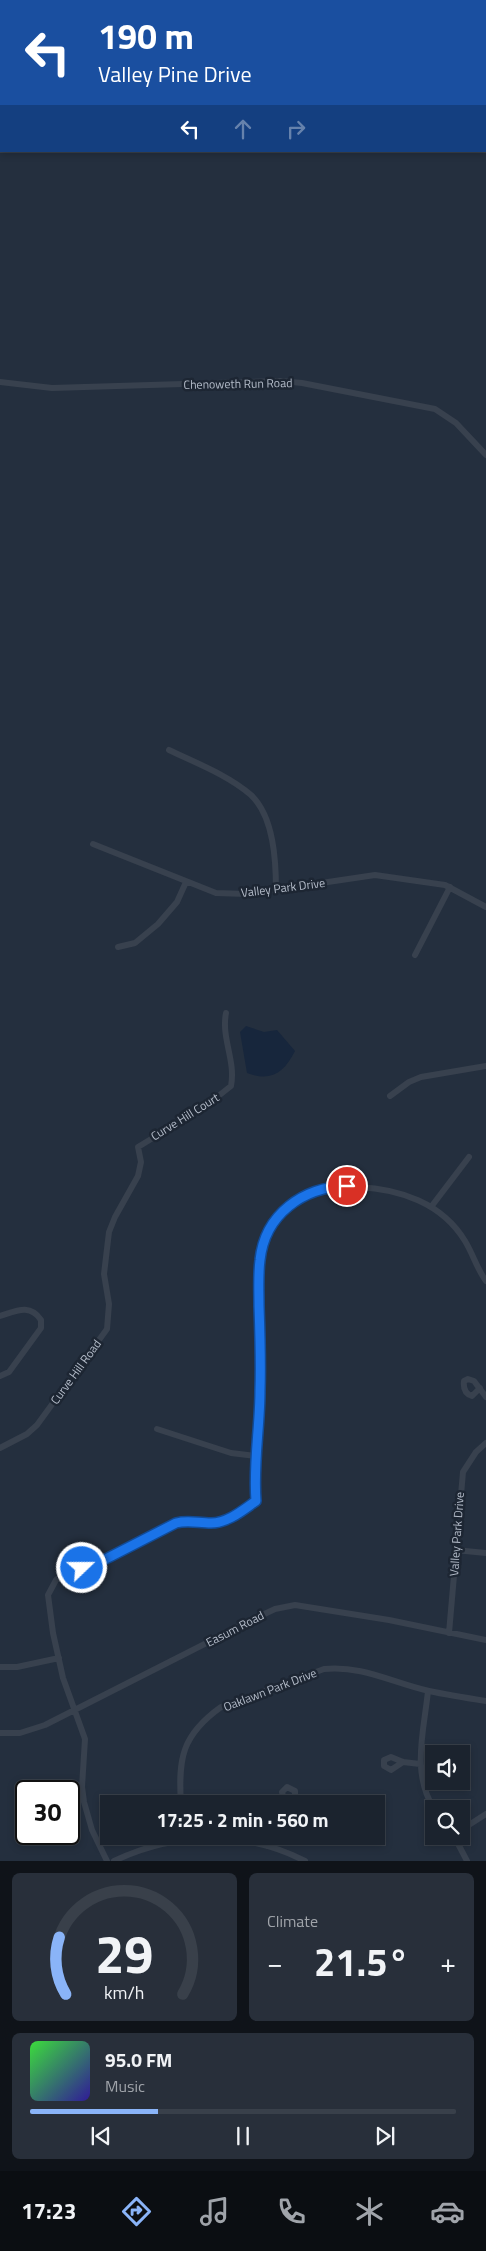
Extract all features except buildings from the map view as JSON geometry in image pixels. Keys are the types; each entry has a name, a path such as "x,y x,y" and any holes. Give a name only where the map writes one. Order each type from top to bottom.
{"street":[{"name":"Chenoweth Run Road","path":"0,382 52,388 281,381 302,383 435,409 456,423 486,455"},
{"path":"169,750 222,776 252,796 266,818 276,870 276,891"},
{"name":"Valley Park Drive","path":"93,844 216,893 248,894 276,891 375,875 450,887 486,907"},
{"path":"118,946 135,943 158,924 177,902 186,882"},
{"path":"415,955 450,887"},
{"name":"Curve Hill Court","path":"141,1162 138,1147 207,1104 231,1086 234,1074 224,1024 226,1013"},
{"path":"390,1096 409,1082 421,1077 486,1066"},
{"path":"431,1207 469,1157"},
{"name":"Curve Hill Road","path":"0,1448 27,1434 37,1425 105,1333 109,1304 104,1274 109,1232 115,1217 138,1176 141,1162"},
{"path":"108,1861 92,1830 86,1809 82,1786 84,1739 58,1658 48,1602 50,1590 60,1576 96,1564 176,1523 186,1521 212,1523 225,1520 256,1501 256,1456 260,1392 260,1259 264,1242 273,1222 282,1212 302,1197 322,1189 334,1186 387,1190 411,1197 431,1207 456,1228 486,1281"},
{"path":"0,1316 30,1309 41,1320 41,1328 9,1372 0,1376"},
{"path":"480,1388 486,1397"},
{"path":"157,1429 230,1453 256,1456"},
{"name":"Valley Park Drive","path":"449,1633 463,1472 472,1457 486,1443"},
{"path":"455,1550 486,1553"},
{"name":"Easum Road","path":"0,1733 26,1732 74,1711 256,1618 285,1606 310,1607 389,1620 486,1640"},
{"path":"0,1667 17,1667 58,1658"},
{"name":"Oaklawn Park Drive","path":"180,1795 179,1775 188,1742 196,1730 221,1707 324,1669 341,1667 365,1671 428,1691 486,1701"},
{"path":"428,1691 420,1764 428,1800"},
{"path":"403,1762 420,1764"},
{"path":"470,1824 486,1814"},
{"path":"114,1861 157,1845"},
{"path":"262,1845 305,1861"},
{"path":"459,1845 467,1861"}],"water":[{"path":"246,1026 264,1032 277,1030 295,1051 291,1059 276,1074 256,1076 247,1073 240,1032"}],"route":[{"path":"82,1568 96,1564 176,1523 186,1521 212,1523 225,1520 238,1514 256,1501 256,1456 260,1392 259,1272 264,1242 273,1222 282,1212 302,1197 310,1192 334,1186 347,1186"}]}
